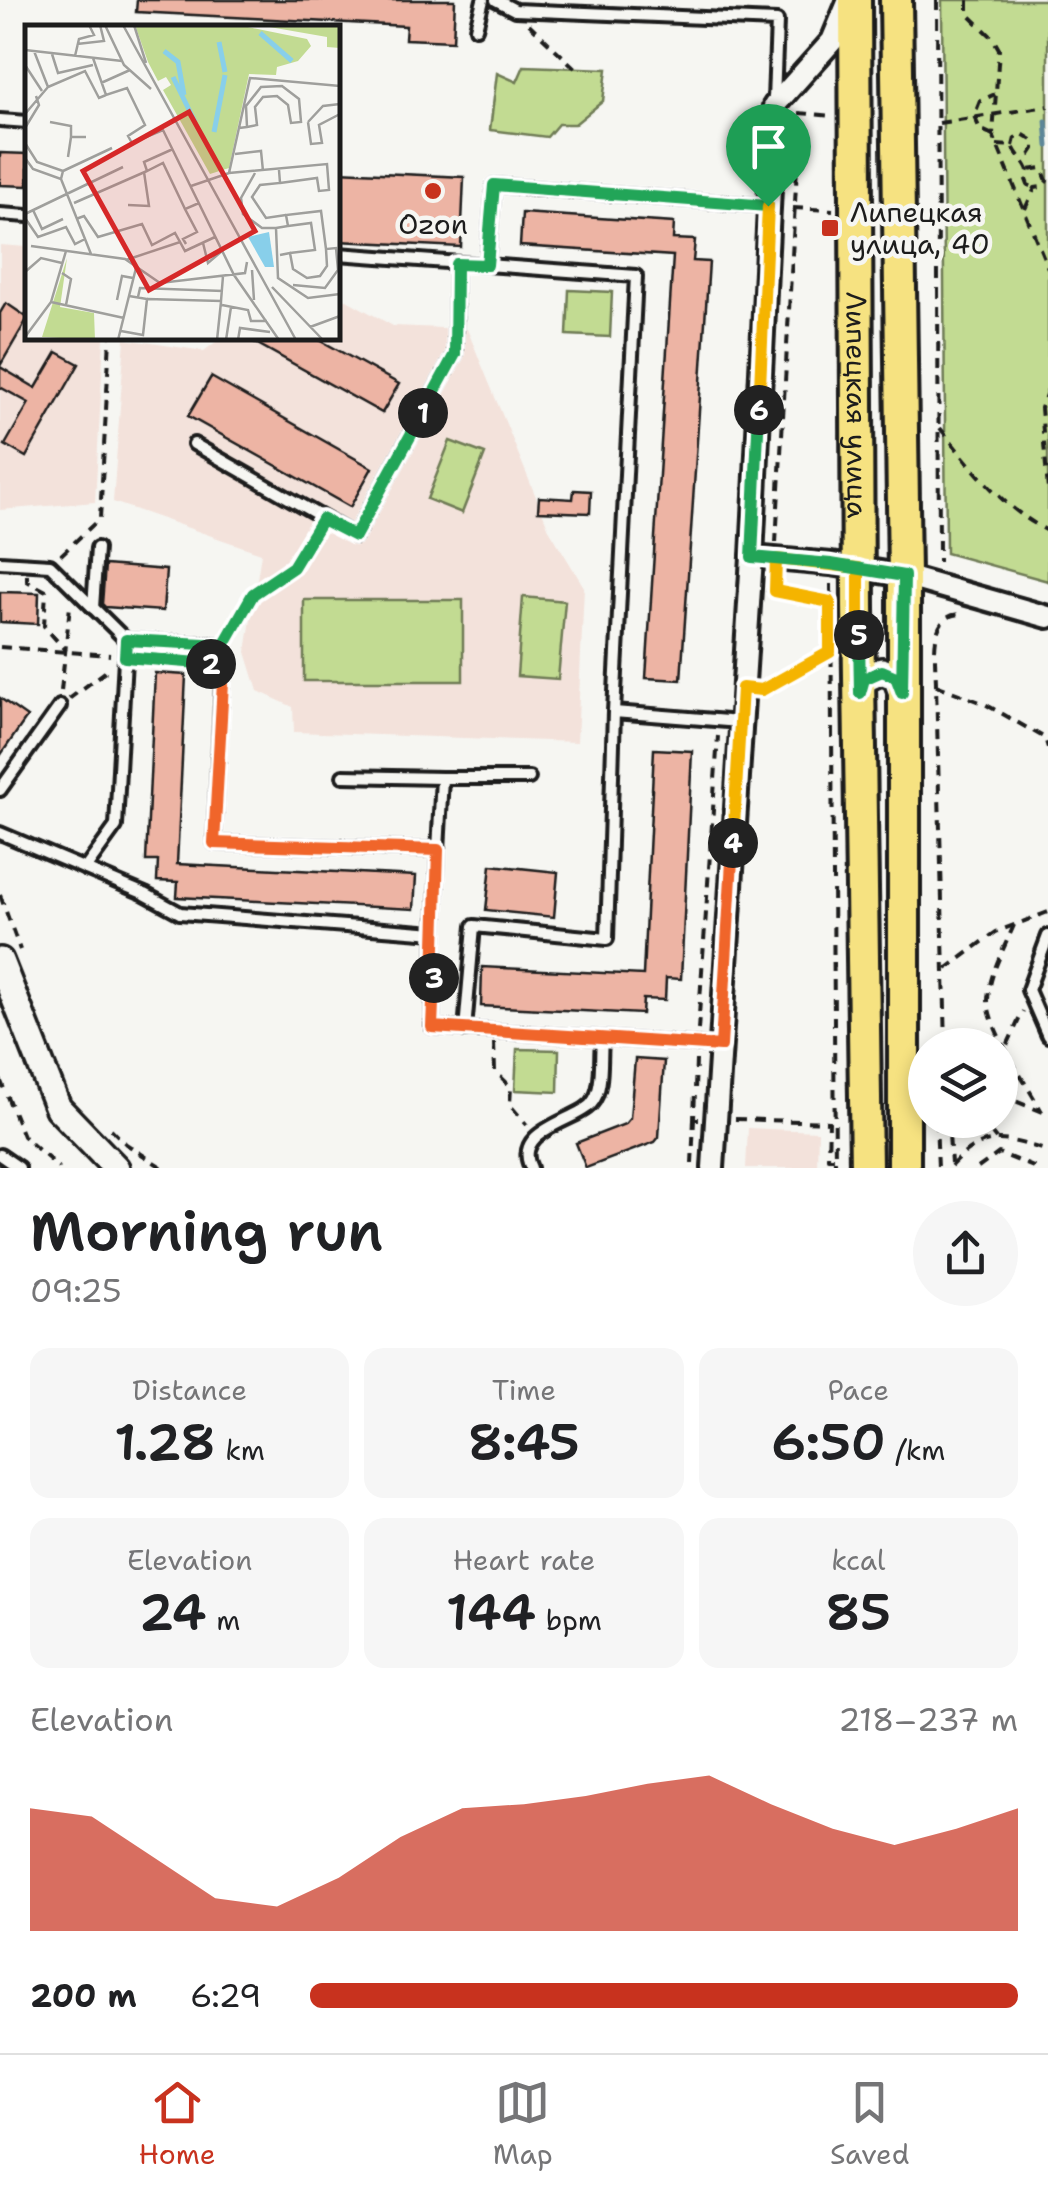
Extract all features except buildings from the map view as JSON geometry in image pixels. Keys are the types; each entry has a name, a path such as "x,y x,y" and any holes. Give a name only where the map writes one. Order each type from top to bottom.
{"main road":[{"name":"Липецкая улица","path":"852,0 866,1168"},
{"name":"Липецкая улица","path":"896,0 904,576 904,1168"}],"street":[{"path":"714,1168 752,557 774,106 832,41 852,0"},
{"path":"752,557 904,576 1048,617"},
{"path":"860,693 864,679 882,671 896,677 902,693"},
{"path":"10,955 58,1108 116,1168"}],"lane":[{"path":"476,28 483,0"},
{"path":"496,0 515,10 778,21 774,106"},
{"path":"0,120 25,122"},
{"path":"487,265 494,185 768,206"},
{"path":"0,214 25,216"},
{"path":"340,254 636,276 606,939 474,926 465,1030"},
{"path":"194,444 355,536 455,354 456,264"},
{"path":"93,608 97,548"},
{"path":"0,562 50,564 126,640 224,645 214,843 438,850"},
{"path":"85,869 116,826 126,640"},
{"path":"0,790 60,706"},
{"path":"614,712 740,722"},
{"path":"342,776 528,778"},
{"path":"442,778 432,1027 721,1046"},
{"path":"0,833 180,913 436,933"},
{"path":"1048,936 1028,990 1048,1036"},
{"path":"531,1168 527,1161 536,1136 562,1118 589,1108 598,1094 602,1041"},
{"path":"0,1154 19,1168"}],"path":[{"path":"937,0 939,562"},
{"path":"968,0 968,14 992,37 998,49 994,135 1048,268"},
{"path":"515,10 574,68"},
{"path":"994,135 980,130 974,116 980,101 995,94"},
{"path":"938,123 1048,106"},
{"path":"775,591 800,114"},
{"path":"1022,134 1034,141 1030,155 1022,156 1012,146 1022,134"},
{"path":"997,145 1012,146"},
{"path":"1022,156 1028,170 1026,178 1035,188"},
{"path":"1028,170 1042,168 1047,174 1042,187 1035,188"},
{"path":"1025,209 1035,188"},
{"path":"793,208 836,210"},
{"path":"50,564 100,518 110,340"},
{"path":"1048,388 1041,408 1048,490"},
{"path":"939,427 1011,510 1048,530"},
{"path":"224,645 253,594 293,567 322,519"},
{"path":"28,564 27,581 46,591 44,626 66,651"},
{"path":"60,706 72,587"},
{"path":"750,588 830,602 835,1168"},
{"path":"941,620 937,630 936,685 946,1028"},
{"path":"0,647 224,665"},
{"path":"742,688 762,690 830,652"},
{"path":"60,706 125,657"},
{"path":"936,685 984,704 1045,738 1048,748"},
{"path":"0,895 10,955"},
{"path":"946,970 996,932 1048,912"},
{"path":"994,1028 988,998 992,976 1014,926"},
{"path":"1016,1028 1031,996"},
{"path":"494,1032 495,1071 511,1088 510,1105 536,1136"},
{"path":"1018,1068 1045,1113"},
{"path":"0,1079 23,1136 59,1168"},
{"path":"1018,1102 1045,1113"},
{"path":"100,1118 126,1144 163,1168"},
{"path":"692,1168 694,1119"},
{"path":"790,1120 828,1122 828,1158 834,1158"},
{"path":"951,1167 982,1142 1004,1137 1048,1151"},
{"path":"937,1138 938,1168"},
{"path":"949,1138 951,1167"},
{"path":"978,1168 998,1152 1036,1168"}],"shaded area":[{"path":"0,245 25,247 25,340 104,340 95,502 0,510"},
{"path":"340,296 393,326 467,329 550,531 584,587 577,742 294,732 293,707 258,691 246,652 261,553 113,502 125,340 204,351 218,340 340,340"},
{"path":"748,1128 818,1131 817,1168 746,1168"}],"green space":[{"path":"942,0 1048,0 1048,581 946,553"},
{"path":"524,66 607,69 603,101 575,124 558,124 547,137 490,130 497,73 517,82"},
{"path":"569,290 612,292 610,337 567,335"},
{"path":"450,441 485,454 462,513 427,499"},
{"path":"523,597 565,601 558,679 517,676"},
{"path":"304,600 463,600 463,681 304,681"},
{"path":"517,1049 559,1050 558,1092 515,1090"}],"waterway":[{"path":"1046,121 1048,146"}],"place":[{"name":"Ozon","path":"433,191"},
{"name":"Липецкая улица, 40","path":"830,228"}],"route":[{"path":"768,206 494,185 487,265 456,264 455,354 355,536 322,519 293,567 253,594 224,645 126,640 125,657 224,665 214,843 438,850 432,1027 721,1046 742,688 762,690 830,652 830,602 775,591 776,559 859,568 860,693 864,679 882,671 896,677 902,693 904,576 859,568 831,564 776,559 752,557 768,206"}]}
